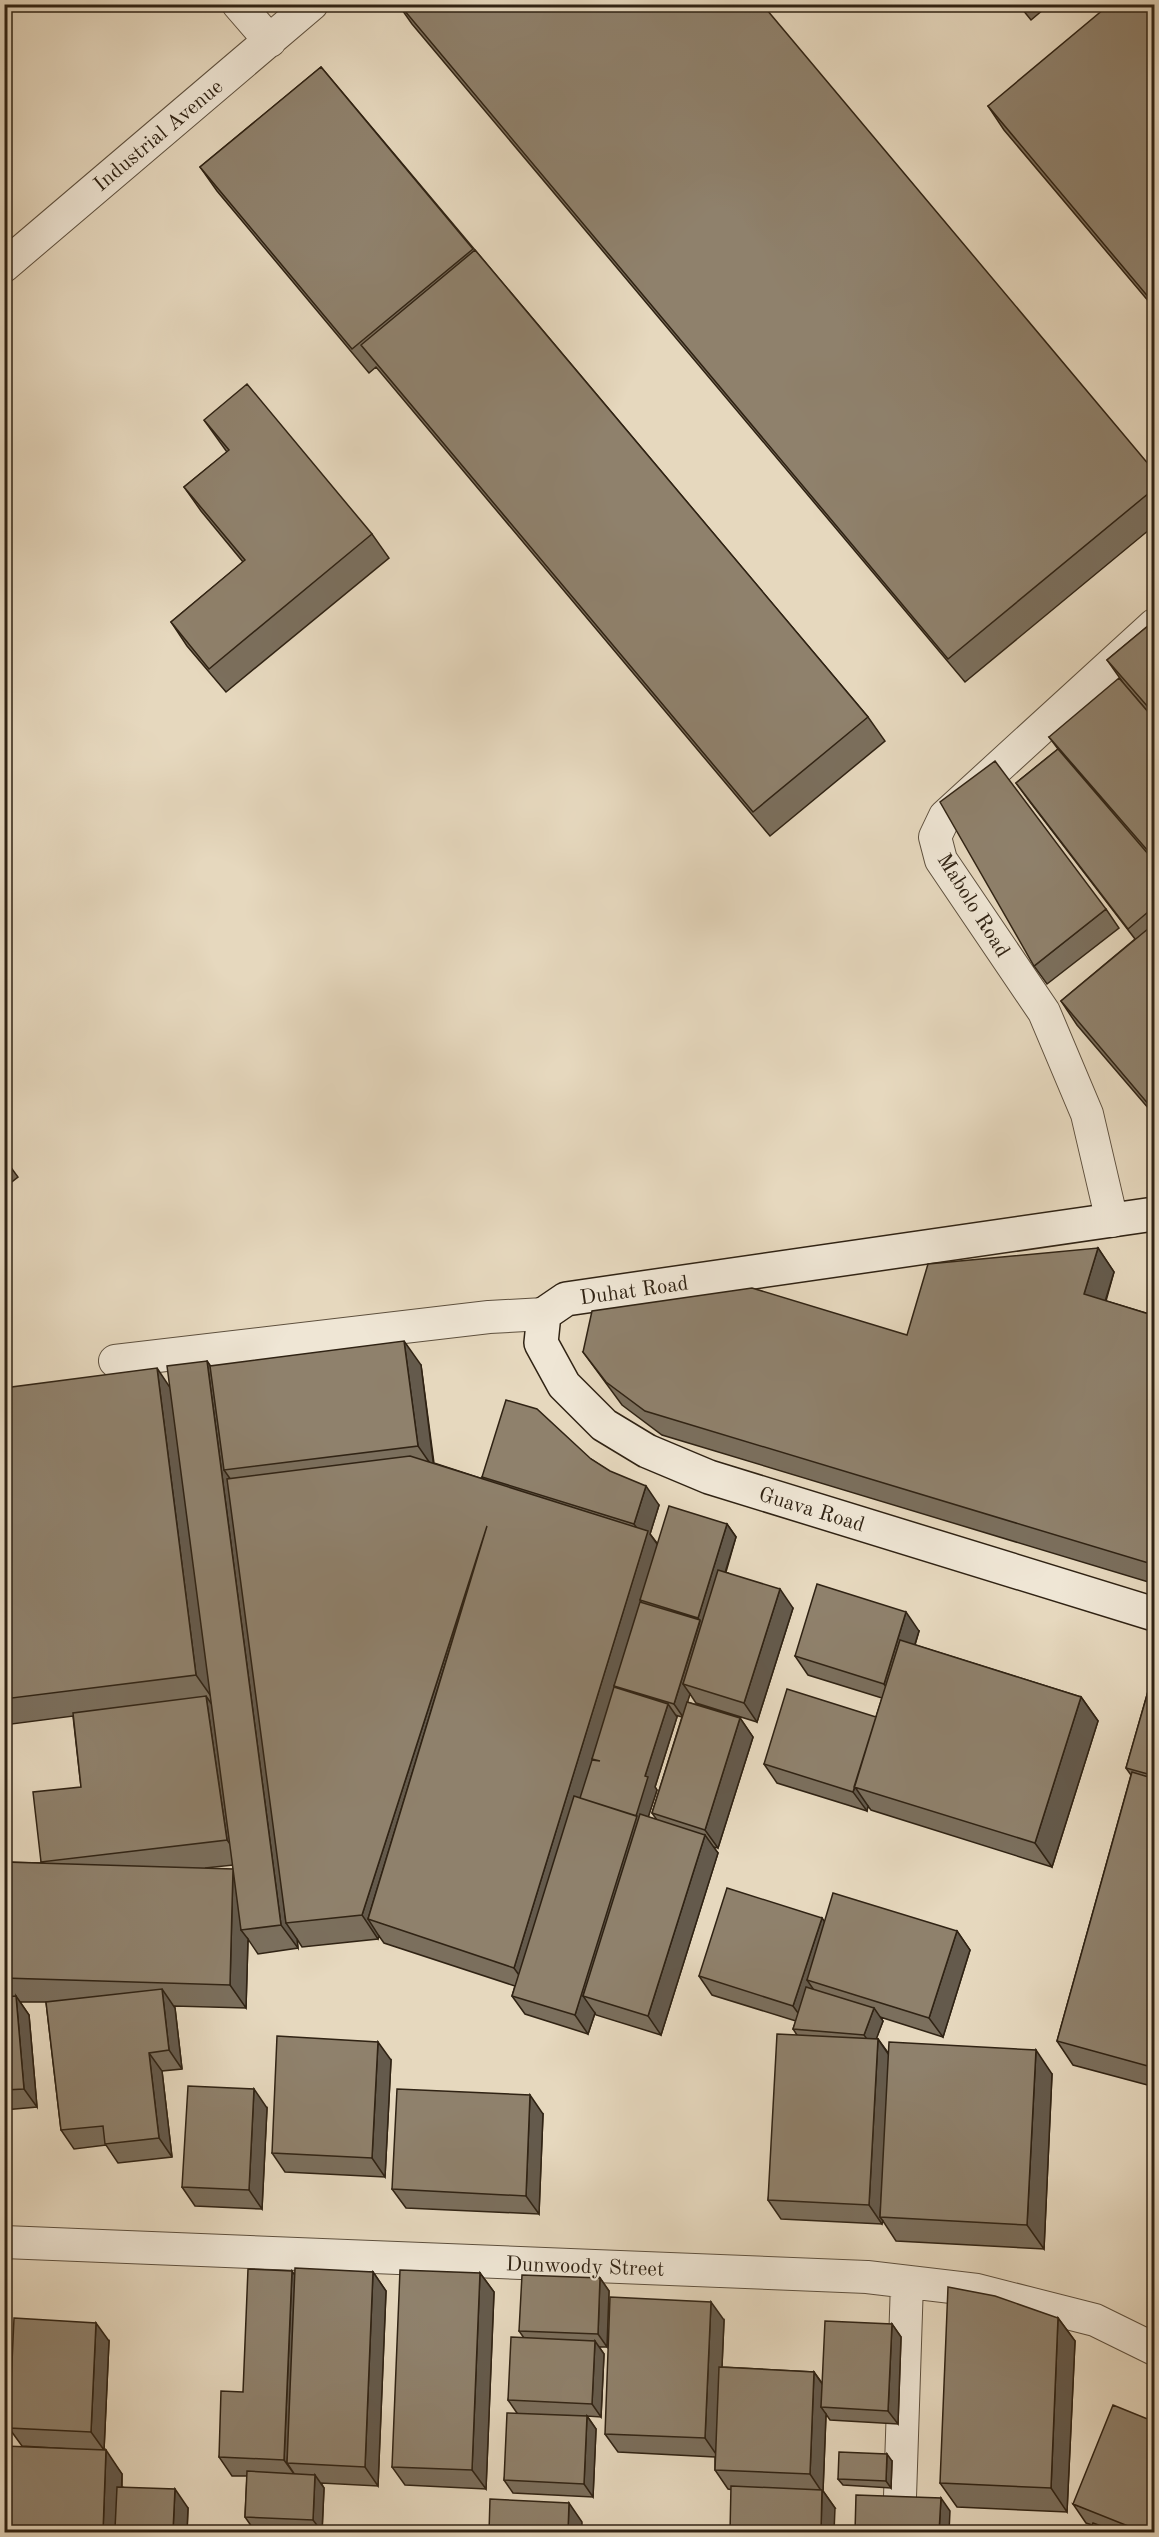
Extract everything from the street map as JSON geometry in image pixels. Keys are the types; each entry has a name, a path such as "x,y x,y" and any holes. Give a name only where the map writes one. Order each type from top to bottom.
{"street":[{"path":"238,4 270,41"},
{"name":"Industrial Avenue","path":"4,266 312,4"},
{"name":"Mabolo Road","path":"1112,1221 1087,1114 1044,1012 941,860 935,837 945,816 1155,625"},
{"name":"Duhat Road","path":"115,1361 489,1317 544,1314 566,1299 1155,1214"},
{"name":"Guava Road","path":"544,1314 541,1343 564,1385 604,1425 647,1450 709,1477 1155,1614"},
{"name":"Dunwoody Street","path":"4,2242 867,2277 977,2290 1095,2320 1155,2349"},
{"path":"900,2497 908,2282"}],"building":[{"path":"399,4 762,4 1155,472 1155,488 948,659"},
{"path":"1110,4 1149,4 1155,11 1155,305 988,106"},
{"path":"321,67 473,249 352,349 200,167"},
{"path":"475,250 868,717 753,812 361,345"},
{"path":"247,384 372,534 209,669 171,622 245,560 184,487 229,450 204,420"},
{"path":"1155,620 1155,715 1107,660"},
{"path":"1119,678 1155,720 1155,859 1049,737"},
{"path":"1058,749 1155,862 1155,906 1128,929 1016,783"},
{"path":"995,761 1106,909 1034,966 940,802"},
{"path":"1155,923 1155,1112 1061,1001"},
{"path":"1098,1248 1084,1294 1149,1314 1155,1297 1155,1565 645,1411 606,1382 583,1352 592,1311 752,1288 907,1335 928,1264"},
{"path":"404,1341 418,1446 224,1470 210,1366"},
{"path":"207,1361 281,1925 241,1930 167,1366"},
{"path":"157,1368 196,1675 4,1699 4,1388"},
{"path":"506,1400 537,1409 591,1459 610,1471 646,1486 634,1524 482,1477"},
{"path":"410,1456 648,1531 514,1968 368,1919 487,1526 362,1915 286,1923 227,1479"},
{"path":"669,1506 727,1524 698,1618 640,1600"},
{"path":"718,1570 780,1589 744,1703 683,1684"},
{"path":"817,1584 906,1612 884,1684 795,1656"},
{"path":"640,1602 700,1620 674,1704 614,1686"},
{"path":"900,1640 1081,1697 1035,1843 854,1787"},
{"path":"1155,1667 1155,1776 1126,1768"},
{"path":"614,1687 668,1704 645,1776 648,1777 636,1816 580,1798 592,1760 600,1761 592,1759"},
{"path":"787,1689 876,1717 853,1792 764,1764"},
{"path":"206,1696 227,1840 41,1862 33,1792 81,1787 73,1713"},
{"path":"687,1702 740,1718 705,1830 652,1813"},
{"path":"1132,1772 1155,1779 1155,2068 1057,2041"},
{"path":"574,1796 637,1816 575,2015 512,1996"},
{"path":"640,1814 705,1835 648,2016 583,1996"},
{"path":"4,1862 233,1869 230,1985 4,1978"},
{"path":"727,1888 822,1918 793,2006 699,1976"},
{"path":"833,1893 957,1931 929,2018 807,1980"},
{"path":"806,1987 874,2008 864,2035 793,2029"},
{"path":"162,1989 169,2050 149,2053 159,2138 105,2144 103,2126 61,2130 46,2002"},
{"path":"16,1996 24,2089 4,2090 4,1997"},
{"path":"777,2034 878,2039 869,2205 768,2200"},
{"path":"277,2036 378,2042 372,2158 272,2153"},
{"path":"889,2042 1036,2050 1027,2225 880,2217"},
{"path":"188,2086 254,2089 249,2190 182,2187"},
{"path":"397,2089 530,2095 526,2196 392,2189"},
{"path":"295,2268 373,2272 365,2467 287,2463"},
{"path":"248,2269 292,2271 284,2460 219,2457 221,2391 243,2392"},
{"path":"400,2270 480,2273 472,2470 392,2467"},
{"path":"522,2275 600,2278 598,2334 519,2331"},
{"path":"948,2287 995,2296 1058,2318 1051,2488 940,2483"},
{"path":"610,2297 711,2302 705,2438 605,2434"},
{"path":"14,2318 96,2323 91,2432 9,2428"},
{"path":"825,2321 892,2324 888,2411 821,2407"},
{"path":"511,2337 595,2341 592,2404 508,2400"},
{"path":"719,2367 814,2372 810,2474 715,2470"},
{"path":"1113,2405 1155,2422 1155,2532 1143,2532 1073,2504"},
{"path":"507,2413 587,2416 584,2484 504,2480"},
{"path":"4,2446 106,2450 103,2532 4,2532"},
{"path":"839,2452 887,2454 886,2481 838,2479"},
{"path":"247,2471 315,2475 313,2520 245,2517"},
{"path":"731,2486 822,2490 821,2532 730,2532"},
{"path":"117,2487 175,2489 173,2531 210,2532 108,2532 109,2528 115,2529"},
{"path":"856,2495 941,2498 939,2532 855,2532"},
{"path":"490,2499 569,2503 568,2532 489,2532"},
{"path":"1093,2523 1117,2532 1089,2532"},
{"path":"242,2529 314,2532 242,2532"}]}
